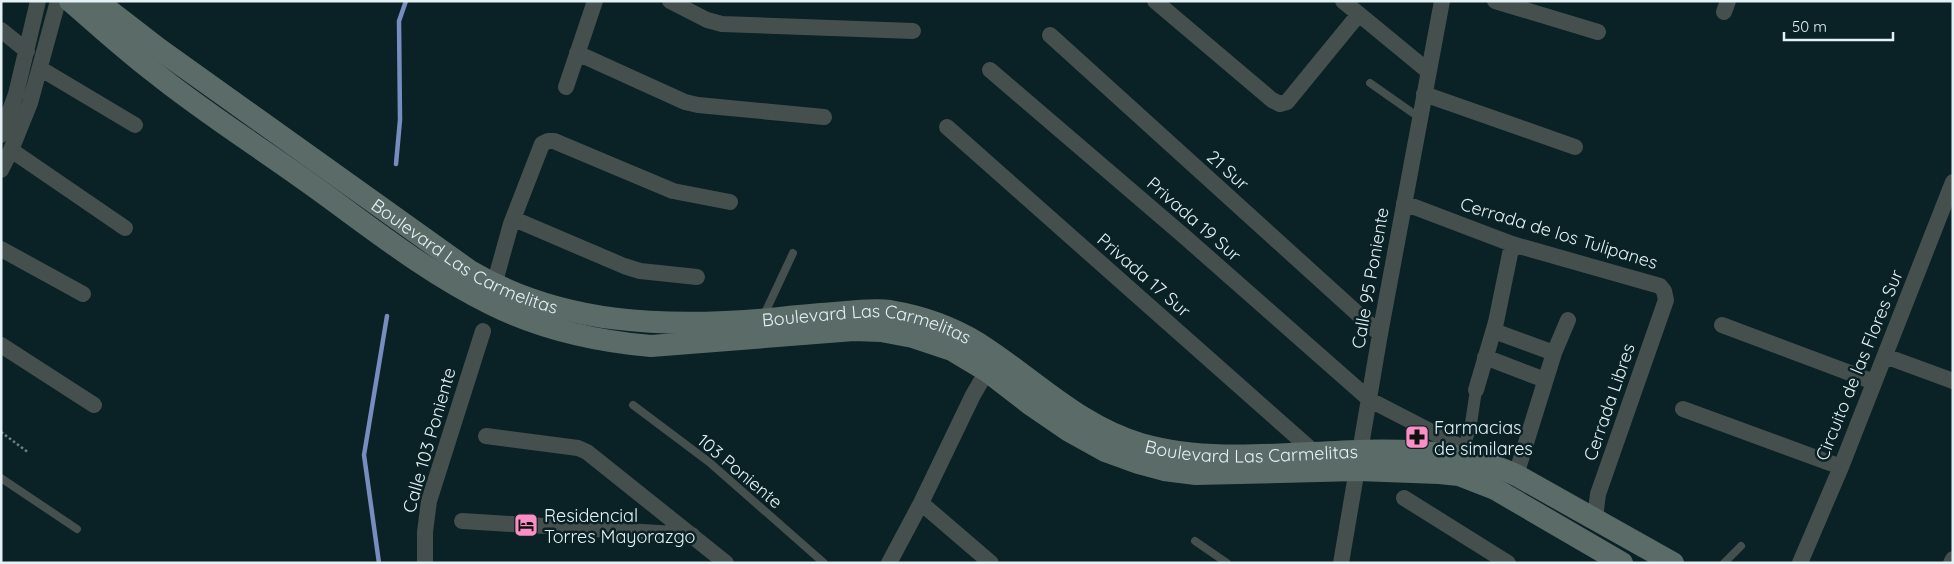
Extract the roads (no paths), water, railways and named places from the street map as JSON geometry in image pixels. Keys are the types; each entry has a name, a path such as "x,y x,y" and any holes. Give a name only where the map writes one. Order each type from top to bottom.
{"main road":[{"name":"Boulevard Las Carmelitas","path":"70,1 155,73 430,269 490,304 519,316 561,331 582,336 651,346 854,330 881,331 913,337 977,342 1068,409 1101,427 1139,443 1174,452 1207,454 1315,453 1459,475 1494,488 1622,563"},
{"name":"Boulevard Las Carmelitas","path":"97,1 167,55 470,271 494,285 545,304 574,312 630,322 684,323 762,320 864,311 891,311 930,321 987,371 1069,431 1098,447 1138,463 1164,470 1196,474 1228,474 1420,452 1465,452 1516,475 1673,563"},
{"path":"1600,550 1604,523"}],"street":[{"path":"1,135 16,94 38,1"},
{"path":"1,170 12,150 30,102 41,69 58,1"},
{"path":"566,88 595,1"},
{"path":"670,1 707,20 722,24 913,31"},
{"path":"1155,1 1272,100 1280,104 1287,102 1359,14"},
{"path":"1343,1 1428,71"},
{"name":"Calle 95 Poniente","path":"1341,563 1380,334 1442,1"},
{"path":"1495,1 1598,32"},
{"path":"1,30 27,51"},
{"name":"21 Sur","path":"1050,35 1380,334"},
{"path":"577,53 685,102 698,105 824,117"},
{"path":"41,69 135,125"},
{"name":"Privada 19 Sur","path":"990,70 1185,237 1370,400 1465,452"},
{"path":"1424,94 1575,147"},
{"name":"Privada 17 Sur","path":"947,127 1315,453"},
{"path":"494,285 514,219 542,144 548,141 554,141 672,191 730,202"},
{"path":"12,150 125,228"},
{"name":"Circuito de las Flores Sur","path":"1800,563 1841,467 1953,182"},
{"name":"Cerrada de los Tulipanes","path":"1404,202 1512,244 1660,286 1664,291 1666,300"},
{"path":"514,219 624,266 640,271 697,278"},
{"path":"1465,452 1476,390 1494,331 1512,244"},
{"path":"1,249 83,294"},
{"name":"Cerrada Libres","path":"1604,523 1598,494 1666,300"},
{"path":"1516,475 1554,353 1568,320"},
{"path":"1722,325 1874,382"},
{"name":"Calle 103 Poniente","path":"425,563 425,532 429,501 483,331"},
{"path":"1494,331 1554,353"},
{"path":"1,345 94,405"},
{"path":"1885,356 1953,381"},
{"path":"1486,358 1545,380"},
{"path":"889,563 921,503 973,395 987,371"},
{"path":"1683,409 1841,467"},
{"path":"486,436 578,448 587,452 726,563"},
{"path":"1404,498 1508,563"},
{"path":"921,503 991,563"},
{"path":"462,521 692,535"},
{"path":"1951,563 1953,559"}],"lane":[{"path":"1370,84 1420,118"},
{"path":"762,320 794,254"},
{"name":"103 Poniente","path":"633,405 709,462 824,563"},
{"path":"1,478 77,529"},
{"path":"1195,541 1227,563"},
{"path":"1724,563 1740,546"}],"waterway":[{"path":"396,164 400,120 399,21 406,1"},
{"path":"379,563 364,455 387,316"}],"place":[{"name":"Farmacias de similares","path":"1417,437"},
{"name":"Residencial Torres Mayorazgo","path":"526,525"}]}
